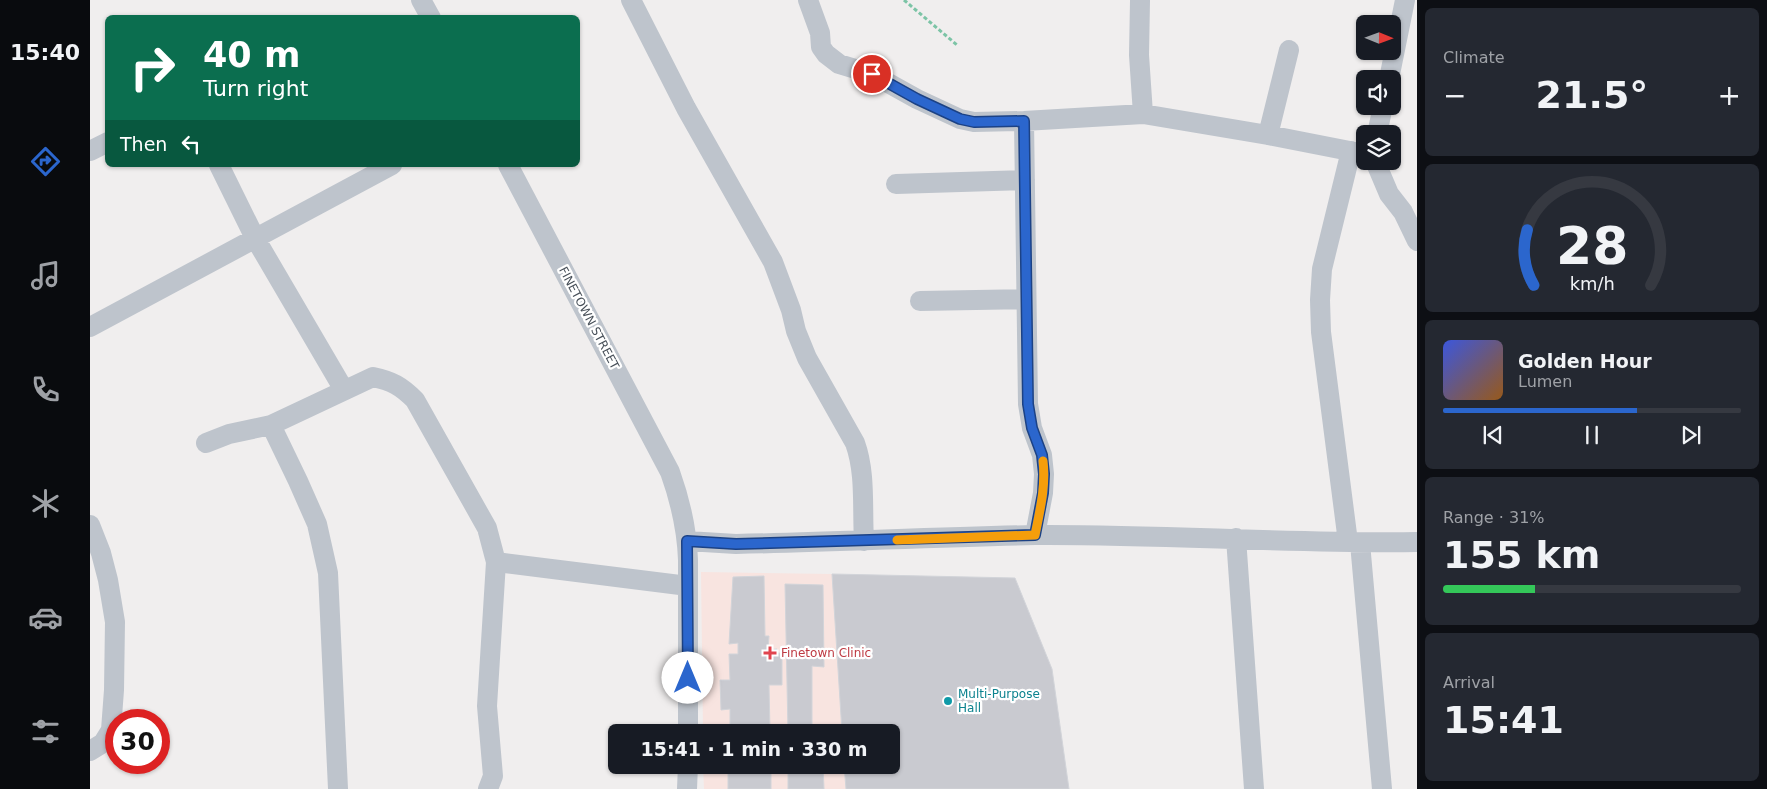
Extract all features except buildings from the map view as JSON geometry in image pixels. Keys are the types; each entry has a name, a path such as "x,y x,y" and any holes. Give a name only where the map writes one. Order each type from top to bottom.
{"street":[{"path":"421,0 429,15"},
{"path":"631,0 686,108 773,262 807,358 855,443 859,455 861,473 864,541"},
{"path":"808,0 820,33 821,47 826,54 839,64 872,74 917,99 960,119 974,122 1024,121 1142,114 1268,135 1356,153"},
{"path":"1391,70 1405,0"},
{"path":"1140,1 1139,55 1142,114"},
{"path":"1268,135 1289,50"},
{"path":"1024,121 1028,404 1032,428 1042,455 1044,474 1043,493 1035,535"},
{"path":"90,150 105,143"},
{"path":"1356,159 1322,269 1320,300 1321,332 1354,543 1382,789"},
{"path":"220,167 255,238 344,390"},
{"path":"90,327 388,167"},
{"name":"FINETOWN STREET","path":"509,167 670,472 687,541 688,724"},
{"path":"1379,170 1389,194 1403,212 1416,234"},
{"path":"896,184 1025,180"},
{"path":"920,301 1026,299"},
{"path":"206,443 228,434 271,425 373,377 388,380 402,388 414,400 487,528 496,562 487,706 494,776 488,789"},
{"path":"271,425 317,524 328,573 338,789"},
{"path":"90,525 101,553 108,580 115,622 114,690 111,730 103,743 90,751"},
{"path":"687,541 736,544 1035,535 1236,538 1354,543 1417,542"},
{"path":"1236,538 1254,789"},
{"path":"496,562 688,586"},
{"path":"688,774 688,789"}],"path":[{"path":"904,0 957,46"}],"shaded area":[{"name":"Finetown Clinic","path":"701,572 832,574 841,724 703,724"},
{"path":"703,774 845,774 846,789 704,789"}],"slow traffic":[{"path":"897,540 1035,535 1043,493 1043,461"}],"place":[{"name":"Finetown Clinic","path":"770,653"},
{"name":"Multi-Purpose Hall","path":"948,701"}],"route":[{"path":"688,678 687,541 736,544 1035,535 1043,493 1044,474 1042,455 1032,428 1028,404 1024,121 974,122 960,119 917,99 872,74"}]}
